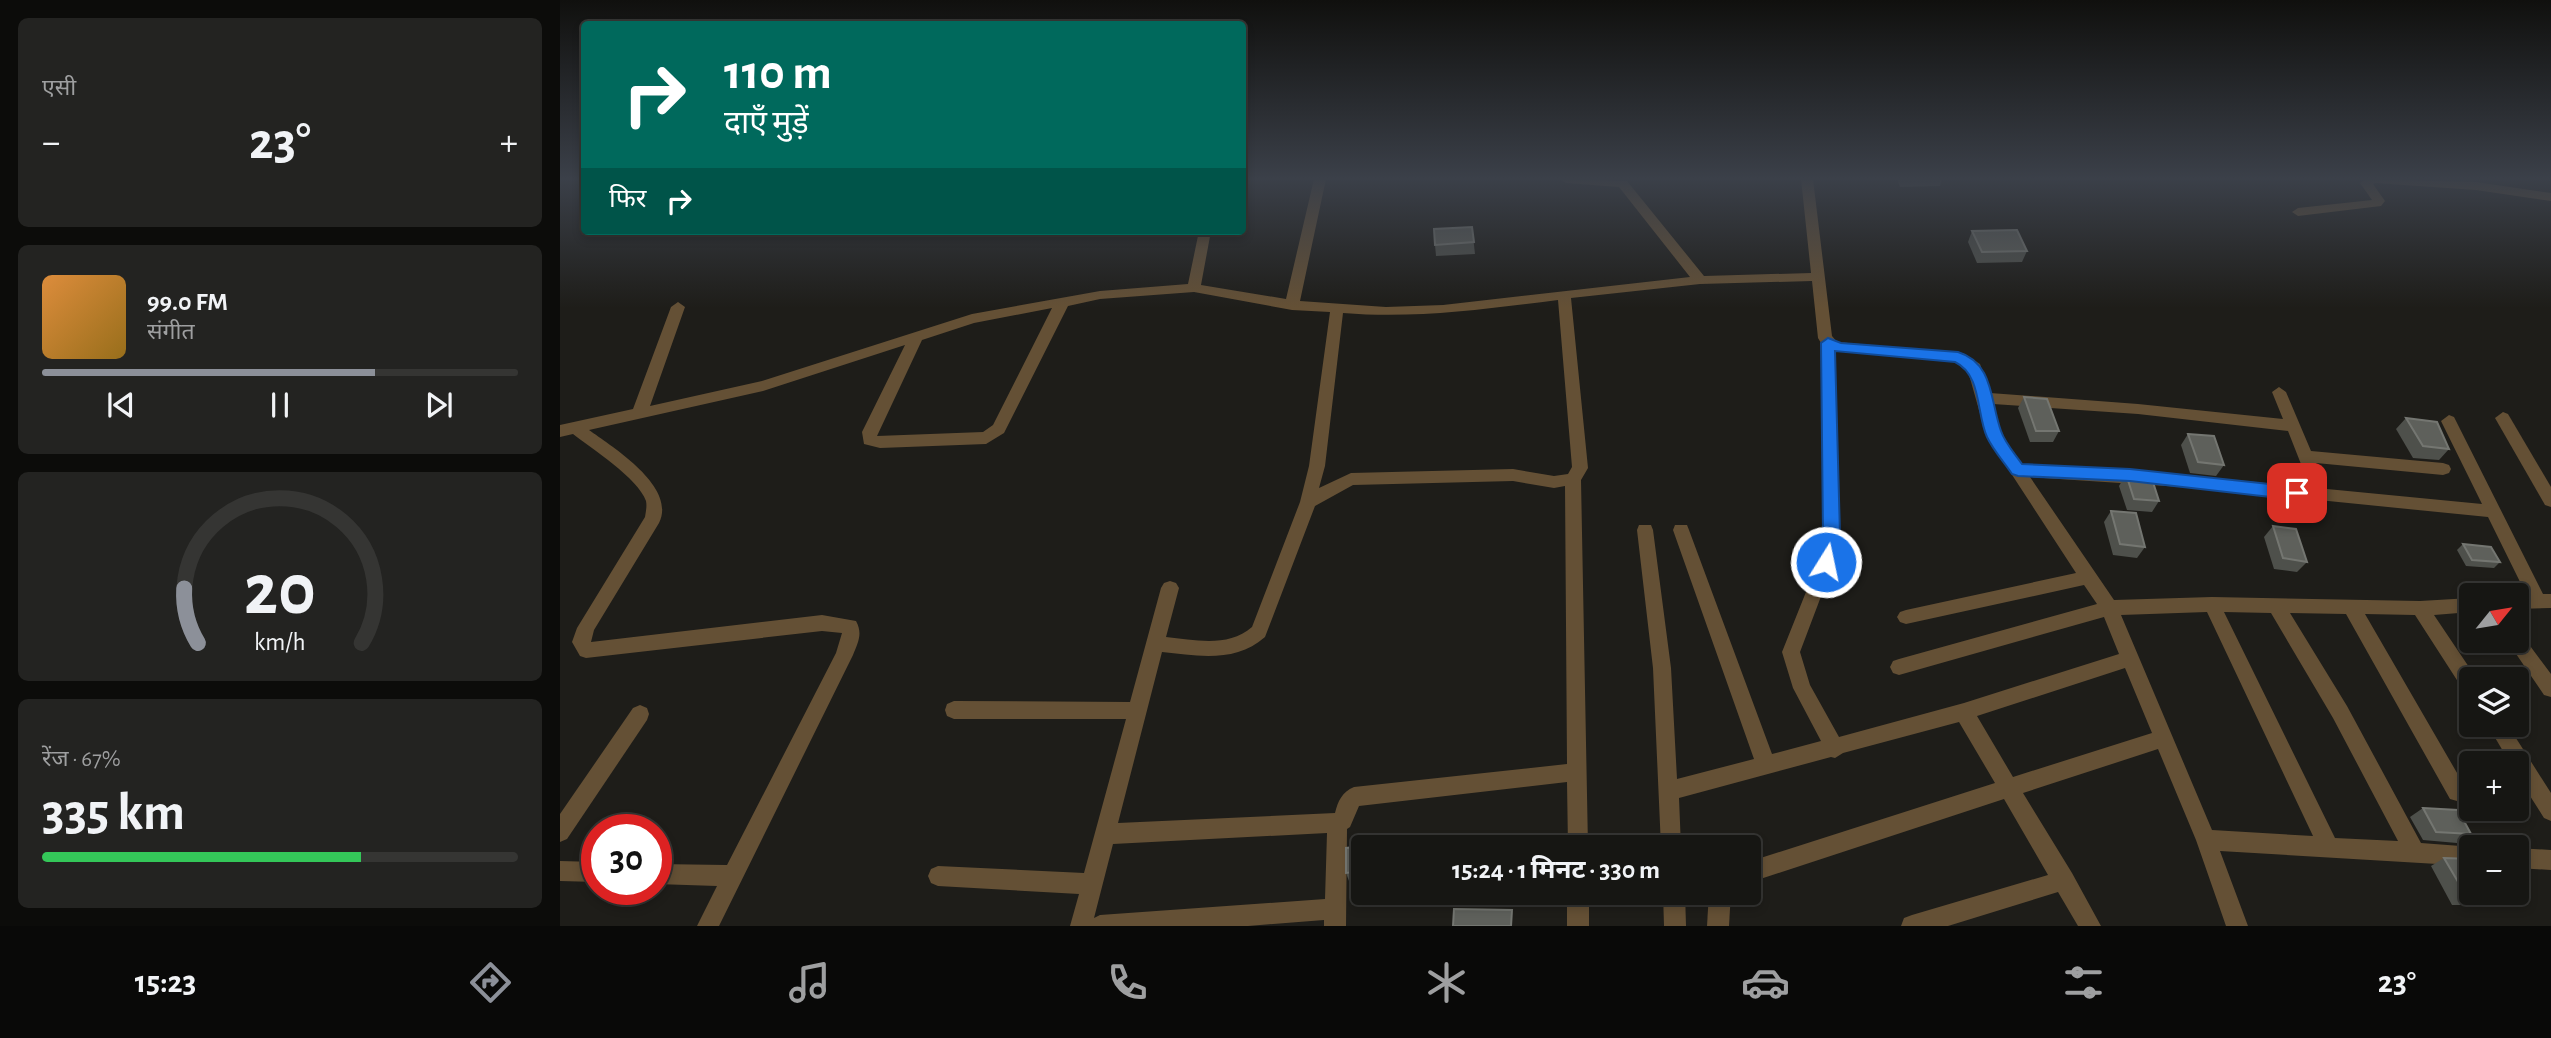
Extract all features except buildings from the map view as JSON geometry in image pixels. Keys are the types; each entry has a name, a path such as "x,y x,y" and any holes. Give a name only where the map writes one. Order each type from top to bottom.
{"street":[{"path":"1292,305 1310,222"},
{"path":"1655,222 1700,280"},
{"path":"1812,222 1825,338 1828,343 1832,535 1826,562 1791,652 1791,663 1835,749"},
{"path":"1194,288 1204,235"},
{"path":"568,429 763,386 917,336 996,314 1114,293 1194,288 1337,310 1443,310 1700,280 1819,277"},
{"path":"1564,294 1580,468 1573,479 1578,835"},
{"path":"917,336 870,432 869,440 880,442 986,438 999,429 1063,301"},
{"path":"639,414 678,307"},
{"path":"1156,644 1227,648 1252,642 1259,632 1308,502 1317,466 1337,310"},
{"path":"1828,343 1839,347 1958,358 1975,368 1994,435 2109,608 2206,840 2237,926"},
{"path":"2279,392 2322,496"},
{"path":"1984,398 2226,417 2291,426"},
{"path":"2503,418 2551,501"},
{"path":"2449,421 2493,511 2544,601"},
{"path":"568,429 645,486 654,499 656,508 653,518 586,628 581,642 586,650 822,623 850,626 852,636 844,655 708,926"},
{"path":"2305,456 2443,469"},
{"path":"2018,470 2130,475 2493,511"},
{"path":"1308,502 1351,479 1513,475 1554,482 1573,479"},
{"path":"1645,530 1662,668 1671,835"},
{"path":"1681,530 1766,766"},
{"path":"1906,617 2088,577"},
{"path":"1080,926 1170,588"},
{"path":"2212,604 2329,848"},
{"path":"1899,667 2109,608 2212,604 2420,608 2459,606"},
{"path":"2276,605 2340,712 2415,852"},
{"path":"2351,606 2457,792"},
{"path":"2420,608 2459,667"},
{"path":"2525,653 2551,689"},
{"path":"1669,790 1835,749 1964,712 2130,659"},
{"path":"954,710 1138,711"},
{"path":"1964,712 2090,926"},
{"path":"560,832 640,714"},
{"path":"2504,737 2551,811"},
{"path":"1761,869 2011,790 2164,738"},
{"path":"1105,834 1337,823 1343,820 1350,801 1362,795 1577,772"},
{"path":"1100,926 1335,918 1337,823"},
{"path":"2206,840 2459,855"},
{"path":"2529,859 2551,860"},
{"path":"560,872 581,872"},
{"path":"672,874 732,876"},
{"path":"938,876 1092,884"},
{"path":"1912,926 2065,880"},
{"path":"1578,905 1578,926"},
{"path":"1674,905 1675,926"},
{"path":"1718,926 1719,905"}],"route":[{"path":"1826,562 1832,535 1827,414 1828,343 1839,347 1958,358 1968,362 1979,377 1994,435 2018,470 2130,475 2297,493"}]}
